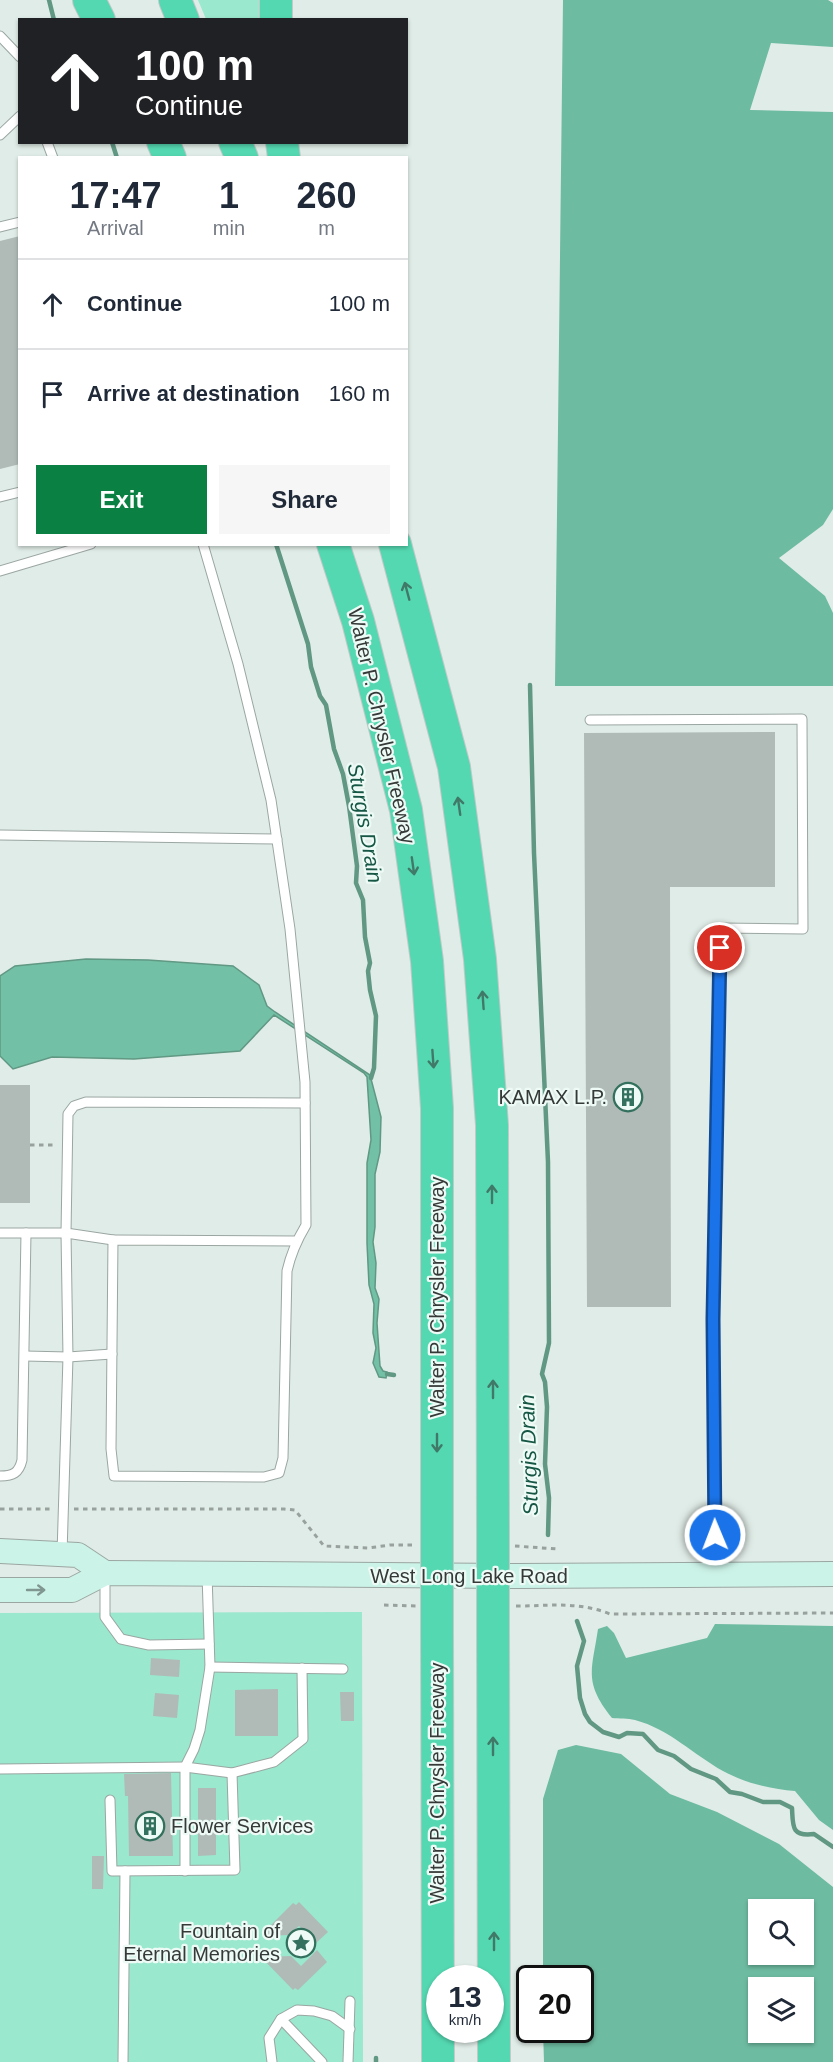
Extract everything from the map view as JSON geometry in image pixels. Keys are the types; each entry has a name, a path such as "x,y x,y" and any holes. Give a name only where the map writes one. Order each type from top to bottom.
{"highway":[{"path":"89,0 98,18"},
{"path":"113,0 120,18"},
{"path":"175,0 182,18"},
{"path":"276,0 276,18"},
{"name":"Walter P. Chrysler Freeway","path":"334,546 358,621 406,810 427,961 437,1108 430,1538 437,1628 438,2062"},
{"path":"395,546 454,767 480,959 492,1125 503,1539 493,1628 494,2062"}],"main road":[{"path":"0,1551 78,1555 105,1573"},
{"name":"West Long Lake Road","path":"0,1590 72,1590 105,1573 833,1574"}],"lane":[{"path":"0,36 18,55"},
{"path":"0,135 18,118"},
{"path":"0,227 18,222"},
{"path":"0,497 18,492"},
{"path":"0,571 84,546"},
{"path":"113,1240 111,1449 114,1476 264,1477 279,1473 283,1458 286,1271 292,1249 306,1225 305,1103 301,1041 290,928 271,800 243,687 204,546"},
{"path":"590,720 802,719 803,928 720,928 713,1319 715,1575"},
{"path":"0,835 277,839"},
{"path":"62,1554 68,1357 66,1233 68,1114 74,1106 86,1102 305,1103"},
{"path":"0,1233 66,1233 113,1240 297,1240"},
{"path":"0,1476 12,1476 20,1469 22,1460 26,1233"},
{"path":"25,1356 68,1357 112,1354"},
{"path":"105,1573 105,1617 121,1638 149,1644 209,1644"},
{"path":"185,1870 185,1767 200,1730 210,1666 207,1574"},
{"path":"210,1666 343,1669"},
{"path":"0,1768 185,1767 232,1773 274,1762 303,1739 303,1668"},
{"path":"110,1800 112,1872 235,1870 232,1773"},
{"path":"123,2062 125,1871"},
{"path":"348,2062 350,2001"},
{"path":"272,2062 269,2038 280,2019 297,2010 314,2011 332,2016 350,2029"},
{"path":"280,2019 322,2062"}],"path":[{"path":"30,1145 60,1145"},
{"path":"0,1509 284,1509 295,1510 324,1546 368,1548 430,1538"},
{"path":"503,1539 558,1549"},
{"path":"559,1604 592,1606 610,1614 833,1612"}],"shaded area":[{"path":"198,0 264,0 264,18 206,18"},
{"path":"563,0 828,0 833,3 833,47 771,43 750,110 833,112 833,509 823,525 779,558 825,596 833,613 833,686 555,686"},
{"path":"86,959 148,960 233,966 259,985 267,1006 370,1075 381,1117 380,1152 375,1174 373,1242 376,1263 375,1288 379,1299 377,1323 380,1366 383,1371 387,1372 386,1378 379,1377 373,1363 376,1348 373,1333 374,1304 369,1285 367,1243 367,1163 371,1140 367,1077 274,1015 240,1051 134,1059 52,1057 13,1069 0,1056 0,976 15,966"},
{"path":"362,1612 363,2062 0,2062 0,1613"},
{"path":"715,1624 833,1626 833,1830 819,1820 795,1791 776,1789 740,1779 712,1765 681,1743 647,1724 635,1720 612,1718 603,1706 593,1685 592,1675 598,1629 607,1626 614,1633 626,1658 707,1638"},
{"path":"576,1745 621,1754 670,1794 717,1812 779,1844 833,1887 833,2062 544,2062 543,2043 594,2043 594,1965 543,1965 543,1799 558,1750"}],"building":[{"path":"18,236 18,464 0,469 0,241"},
{"name":"KAMAX L.P.","path":"775,732 775,887 670,887 671,1307 587,1307 584,733"},
{"path":"0,1085 30,1085 30,1203 0,1203"},
{"path":"151,1658 180,1660 179,1677 150,1675"},
{"path":"278,1689 278,1736 235,1736 235,1690"},
{"path":"340,1692 354,1692 354,1721 341,1721"},
{"path":"155,1693 179,1695 177,1718 153,1716"},
{"name":"Flower Services","path":"171,1773 173,1856 129,1856 128,1796 125,1796 124,1774"},
{"path":"198,1788 216,1788 216,1855 198,1856"},
{"path":"92,1856 104,1856 103,1889 92,1889"},
{"path":"299,1902 328,1932 316,1943 299,1926 289,1935 265,1936 265,1931 293,1903 296,1905"},
{"path":"317,1950 327,1962 298,1990 295,1988 293,1990 263,1959 291,1956 301,1966"}],"waterway":[{"name":"Sturgis Drain","path":"49,0 54,18"},
{"name":"Sturgis Drain","path":"113,144 116,156"},
{"name":"Sturgis Drain","path":"277,546 308,644 311,667 320,696 326,705 334,749 343,774 349,806 357,866 356,883 363,900 365,937 370,963 368,971 370,990 376,1016 374,1068 371,1078"},
{"path":"530,685 534,853 548,1162 549,1343 542,1374 547,1407 545,1464 549,1498 548,1535"},
{"name":"Sturgis Drain","path":"387,1374 394,1375"},
{"name":"Sturgis Drain","path":"577,1621 584,1641 577,1666 580,1698 590,1722 603,1732 619,1737 627,1733 643,1734 658,1750 674,1756 691,1769 716,1779 730,1792 763,1802 780,1802 792,1808 793,1825 797,1832 814,1834 833,1847"}],"place":[{"name":"KAMAX L.P.","path":"628,1097"},
{"name":"Flower Services","path":"150,1826"},
{"name":"Fountain of Eternal Memories","path":"301,1943"}],"route":[{"path":"715,1535 713,1319 720,948"}]}
